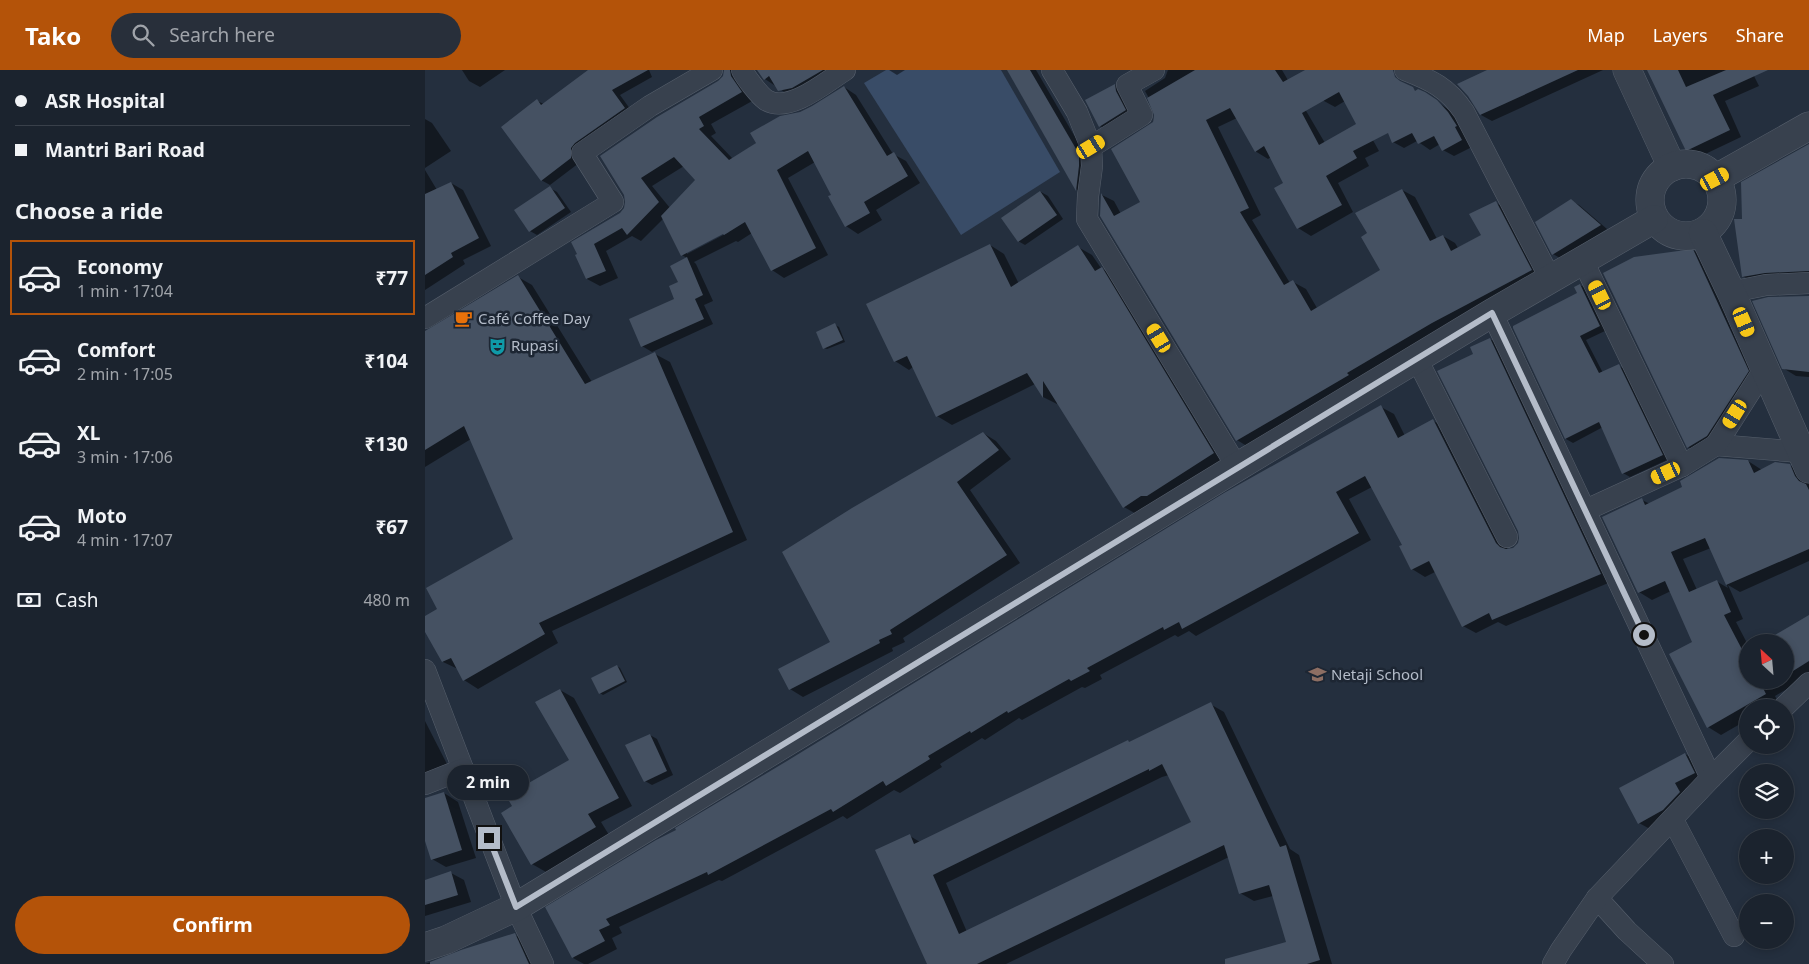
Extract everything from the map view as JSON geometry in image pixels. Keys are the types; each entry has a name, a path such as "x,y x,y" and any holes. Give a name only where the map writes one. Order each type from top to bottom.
{"street":[{"path":"425,318 613,202 582,153 650,106 713,70"},
{"path":"741,70 766,99 779,104 795,102 845,70"},
{"path":"1052,70 1077,112 1091,147 1092,166 1087,219 1237,467"},
{"path":"1091,147 1143,115 1127,85 1154,70"},
{"path":"1405,70 1430,80 1456,100 1551,280"},
{"path":"1627,70 1672,168"},
{"path":"1715,179 1809,126"},
{"path":"1681,164 1691,164 1703,168 1710,173 1718,184 1723,199 1721,210 1713,224 1703,233 1687,237 1675,235 1667,232 1654,219 1649,203 1651,188 1658,176 1666,169 1672,168 1681,164"},
{"path":"425,947 446,940 516,907 1237,467 1492,313 1654,219"},
{"path":"1703,233 1805,460"},
{"path":"1583,261 1682,466"},
{"path":"1731,292 1766,285 1809,283"},
{"path":"1492,313 1711,778"},
{"path":"1417,359 1507,537"},
{"path":"1586,510 1682,466 1716,445 1765,368"},
{"path":"1716,445 1805,460"},
{"path":"425,670 516,907 543,964"},
{"path":"1793,699 1809,684"},
{"path":"1553,964 1597,898 1739,750"},
{"path":"425,784 463,768"},
{"path":"1673,820 1734,936"},
{"path":"1597,898 1640,944 1663,964"}],"water":[{"path":"886,70 1001,70 1060,172 961,235 864,83"}],"building":[{"path":"588,70 648,70 612,90 625,108 575,143 571,148 571,158 541,181 501,127 537,99 541,105"},
{"path":"724,70 730,70 731,76 742,92 699,117 704,126 699,129 729,160 756,143 750,133 780,116 800,112 812,106 844,86 887,156 894,152 908,176 864,202 870,213 845,227 828,196 831,195 808,151 777,170 816,248 771,271 745,222 724,235 681,256 661,216 695,180 674,157 641,178 659,202 627,235 622,228 594,244 606,271 586,279 571,242 620,213 624,208 625,202 624,195 600,156 657,117 718,81 723,76"},
{"path":"757,70 823,70 792,88 778,91 769,76 764,80"},
{"path":"1007,70 1030,70 1079,154 1076,191"},
{"path":"1195,70 1275,70 1283,82 1305,70 1393,70 1395,77 1400,81 1413,87 1415,91 1418,89 1425,92 1437,100 1448,112 1457,126 1455,127 1462,140 1442,151 1434,136 1418,144 1412,133 1392,143 1388,133 1353,151 1357,158 1326,176 1342,205 1297,229 1274,188 1283,183 1264,146 1255,152 1230,108 1206,120 1249,208 1240,212 1284,285 1293,280 1311,311 1380,270 1361,237 1367,233 1355,213 1402,189 1430,241 1443,235 1451,251 1481,235 1469,214 1496,201 1532,270 1432,323 1347,373 1349,375 1236,441 1100,216 1101,193 1114,216 1140,202 1111,149 1153,122 1154,115 1147,98","holes":["1339,92 1356,124 1319,145 1302,113"]},
{"path":"1487,70 1578,70 1480,115 1468,96 1457,84"},
{"path":"1647,70 1678,70 1686,87 1726,70 1768,70 1713,95 1730,130 1686,151"},
{"path":"1115,84 1116,91 1126,110 1099,127 1085,100"},
{"path":"1809,144 1809,271 1765,273 1742,277 1734,219 1742,219 1741,182"},
{"path":"451,182 479,238 451,253 453,257 425,275 425,194"},
{"path":"550,186 565,208 529,232 514,210"},
{"path":"1040,191 1057,215 1018,242 1001,218"},
{"path":"1571,199 1601,225 1552,255 1535,222"},
{"path":"990,244 1011,287 1078,245 1095,271 1102,267 1214,453 1147,496 1141,496 1123,508 1043,381 1043,398 1027,373 936,417 907,356 894,362 866,304"},
{"path":"1693,249 1749,371 1707,436 1687,448 1603,273 1634,257"},
{"path":"687,257 703,295 695,299 704,319 641,347 629,319 674,299 669,286 678,282 670,266"},
{"path":"518,275 585,384 655,352 733,532 539,623 545,634 463,681 451,658 442,662 425,632 425,616 437,609 426,588 513,539 464,426 425,450 425,331"},
{"path":"1580,284 1600,326 1580,336 1599,373 1619,364 1663,455 1622,474 1599,422 1565,439 1513,328 1513,326 1577,293 1574,287"},
{"path":"1809,296 1809,372 1782,369 1752,301 1768,297"},
{"path":"835,323 843,340 823,349 816,332"},
{"path":"1490,338 1601,574 1492,620 1489,613 1462,627 1429,561 1411,570 1399,546 1402,545 1365,476 1336,492 1359,533 1182,629 1179,622 1164,630 1163,627 1087,668 1090,671 1071,681 1069,679 1008,713 1007,711 971,733 970,731 928,756 930,759 886,786 883,781 833,812 831,809 708,875 707,872 606,919 610,925 599,930 605,941 572,958 545,907 656,840 676,830 675,828 1224,493 1381,405 1398,438 1433,419 1496,543 1506,549 1513,548 1518,543 1518,531 1437,371 1473,354 1470,347"},
{"path":"983,432 999,450 957,482 1007,555 890,630 892,634 879,640 880,643 789,690 778,669 830,642 782,552 852,508"},
{"path":"1719,458 1748,460 1754,473 1775,462 1790,464 1795,476 1799,481 1806,484 1809,490 1809,549 1726,585 1705,538 1671,552 1689,592 1717,580 1731,612 1724,615 1739,644 1739,689 1764,689 1766,694 1757,699 1739,699 1739,710 1707,728 1669,654 1692,642 1665,581 1638,593 1602,517 1642,498 1645,505 1682,487 1680,481"},
{"path":"1809,615 1809,661 1794,670 1794,634 1777,634"},
{"path":"617,665 625,681 599,694 591,678"},
{"path":"560,689 619,798 588,814 596,827 531,865 501,813 512,806 506,796 569,760 535,702"},
{"path":"1211,702 1280,847 1286,845 1320,960 1307,964 1225,964 1225,959 1286,942 1269,885 1239,894 1224,845 977,964 927,964 875,850 910,834 914,844 1128,740 1129,742","holes":["1162,764 1191,822 959,934 933,875"]},
{"path":"650,734 667,771 644,782 625,745"},
{"path":"1685,753 1695,773 1675,783 1680,792 1663,810 1638,824 1619,788"},
{"path":"444,792 462,850 431,860 425,841 425,798"},
{"path":"451,871 458,895 425,905 425,880"},
{"path":"515,933 529,964 430,964 430,962 461,950"}],"place":[{"name":"Café Coffee Day","path":"464,319"},
{"name":"Rupasi","path":"497,346"},
{"name":"Netaji School","path":"1317,675"}],"route":[{"path":"489,838 516,907 1492,313 1644,635"}]}
